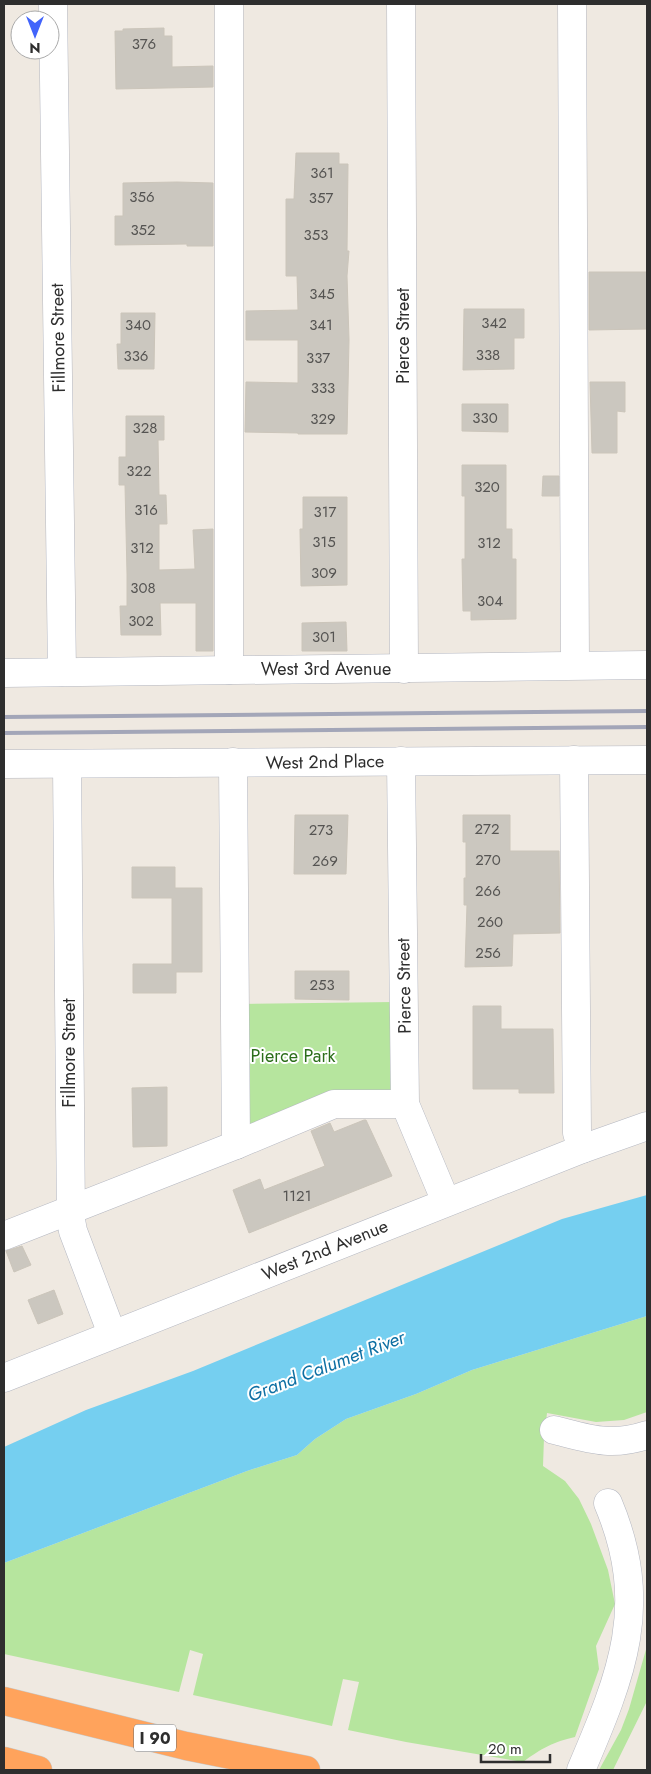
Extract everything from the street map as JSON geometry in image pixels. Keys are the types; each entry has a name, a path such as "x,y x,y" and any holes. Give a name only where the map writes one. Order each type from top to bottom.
{"highway":[{"name":"I 90","path":"4,1701 186,1746 306,1770"},
{"path":"4,1761 38,1770"}],"street":[{"name":"Fillmore Street","path":"53,4 62,672"},
{"path":"228,4 229,670"},
{"name":"Pierce Street","path":"401,4 404,668"},
{"path":"572,4 575,666"},
{"name":"West 3rd Avenue","path":"4,673 647,665"},
{"path":"574,760 577,1132 582,1149"},
{"name":"West 2nd Place","path":"4,764 647,760"},
{"name":"Pierce Street","path":"401,761 405,1104 446,1202"},
{"path":"232,762 236,1145"},
{"name":"Fillmore Street","path":"68,764 70,1209 73,1231 112,1334"},
{"path":"4,1236 236,1145 334,1104 405,1104"},
{"name":"West 2nd Avenue","path":"4,1378 446,1202 647,1126"},
{"path":"554,1430 590,1440 609,1442 620,1442 647,1435"},
{"path":"581,1770 618,1685 626,1659 632,1626 633,1576 619,1524 608,1503"}],"green space":[{"name":"Pierce Park","path":"394,1002 394,1098 241,1133 240,1004"},
{"path":"647,1316 647,1412 624,1420 596,1422 547,1413 543,1466 565,1481 579,1499 591,1524 608,1570 615,1604 596,1646 599,1669 575,1737 548,1746 523,1762 348,1730 359,1682 343,1679 332,1726 193,1695 203,1654 190,1650 179,1692 4,1654 4,1563 247,1471 297,1455 315,1439 346,1419 416,1394 472,1370"},
{"path":"647,1646 647,1701 613,1770 599,1770 621,1730"}],"water":[{"name":"Grand Calumet River","path":"647,1195 647,1316 472,1370 416,1394 346,1419 315,1439 297,1455 247,1471 4,1563 4,1447 86,1410 193,1371 562,1219"}],"building":[{"path":"164,28 164,36 172,36 172,67 213,66 213,87 116,89 115,31 123,31 123,29"},
{"path":"296,153 339,153 339,164 348,164 347,251 349,251 347,276 349,340 347,434 245,432 246,382 298,383 298,340 246,340 246,311 298,310 297,276 286,276 286,199 294,199"},
{"path":"123,183 213,183 213,246 187,246 187,244 115,245 115,216 123,216"},
{"path":"589,272 647,272 647,329 589,330"},
{"path":"464,309 524,309 524,338 514,338 514,369 463,370"},
{"path":"121,313 155,313 154,369 118,369 117,344 121,344"},
{"path":"590,382 625,382 625,412 617,411 617,453 592,453"},
{"path":"462,404 508,404 508,432 462,431"},
{"path":"126,416 164,416 164,440 158,440 159,495 166,495 167,524 159,524 159,570 195,569 193,530 213,529 213,651 196,651 196,603 160,603 161,635 121,635 120,606 127,606 127,574 125,485 119,485 119,457 126,457"},
{"path":"462,465 506,465 506,529 512,529 512,559 516,559 516,619 471,620 471,611 463,611 462,559 465,559 465,496 462,496"},
{"path":"543,476 559,476 559,496 542,496"},
{"path":"303,497 347,497 347,585 301,586 300,529 303,529"},
{"path":"346,622 347,651 302,651 302,623"},
{"path":"295,815 348,815 346,874 294,874"},
{"path":"463,815 510,815 510,851 559,851 560,933 513,934 512,966 465,967 467,905 464,905 466,842 463,842"},
{"path":"132,867 175,867 175,888 202,888 202,972 176,972 176,993 133,993 133,964 172,964 172,898 132,898"},
{"path":"295,971 349,971 349,1000 295,999"},
{"path":"473,1006 501,1006 501,1029 553,1029 554,1093 519,1093 519,1089 473,1089"},
{"path":"167,1087 167,1146 133,1147 132,1088"},
{"path":"366,1120 392,1176 249,1233 233,1190 260,1179 264,1190 325,1166 311,1131 330,1123 334,1132"},
{"path":"22,1246 31,1265 14,1272 6,1251"},
{"path":"54,1290 63,1314 38,1324 28,1300"}],"railway":[{"path":"4,717 647,711"},
{"path":"4,733 647,727"}]}
